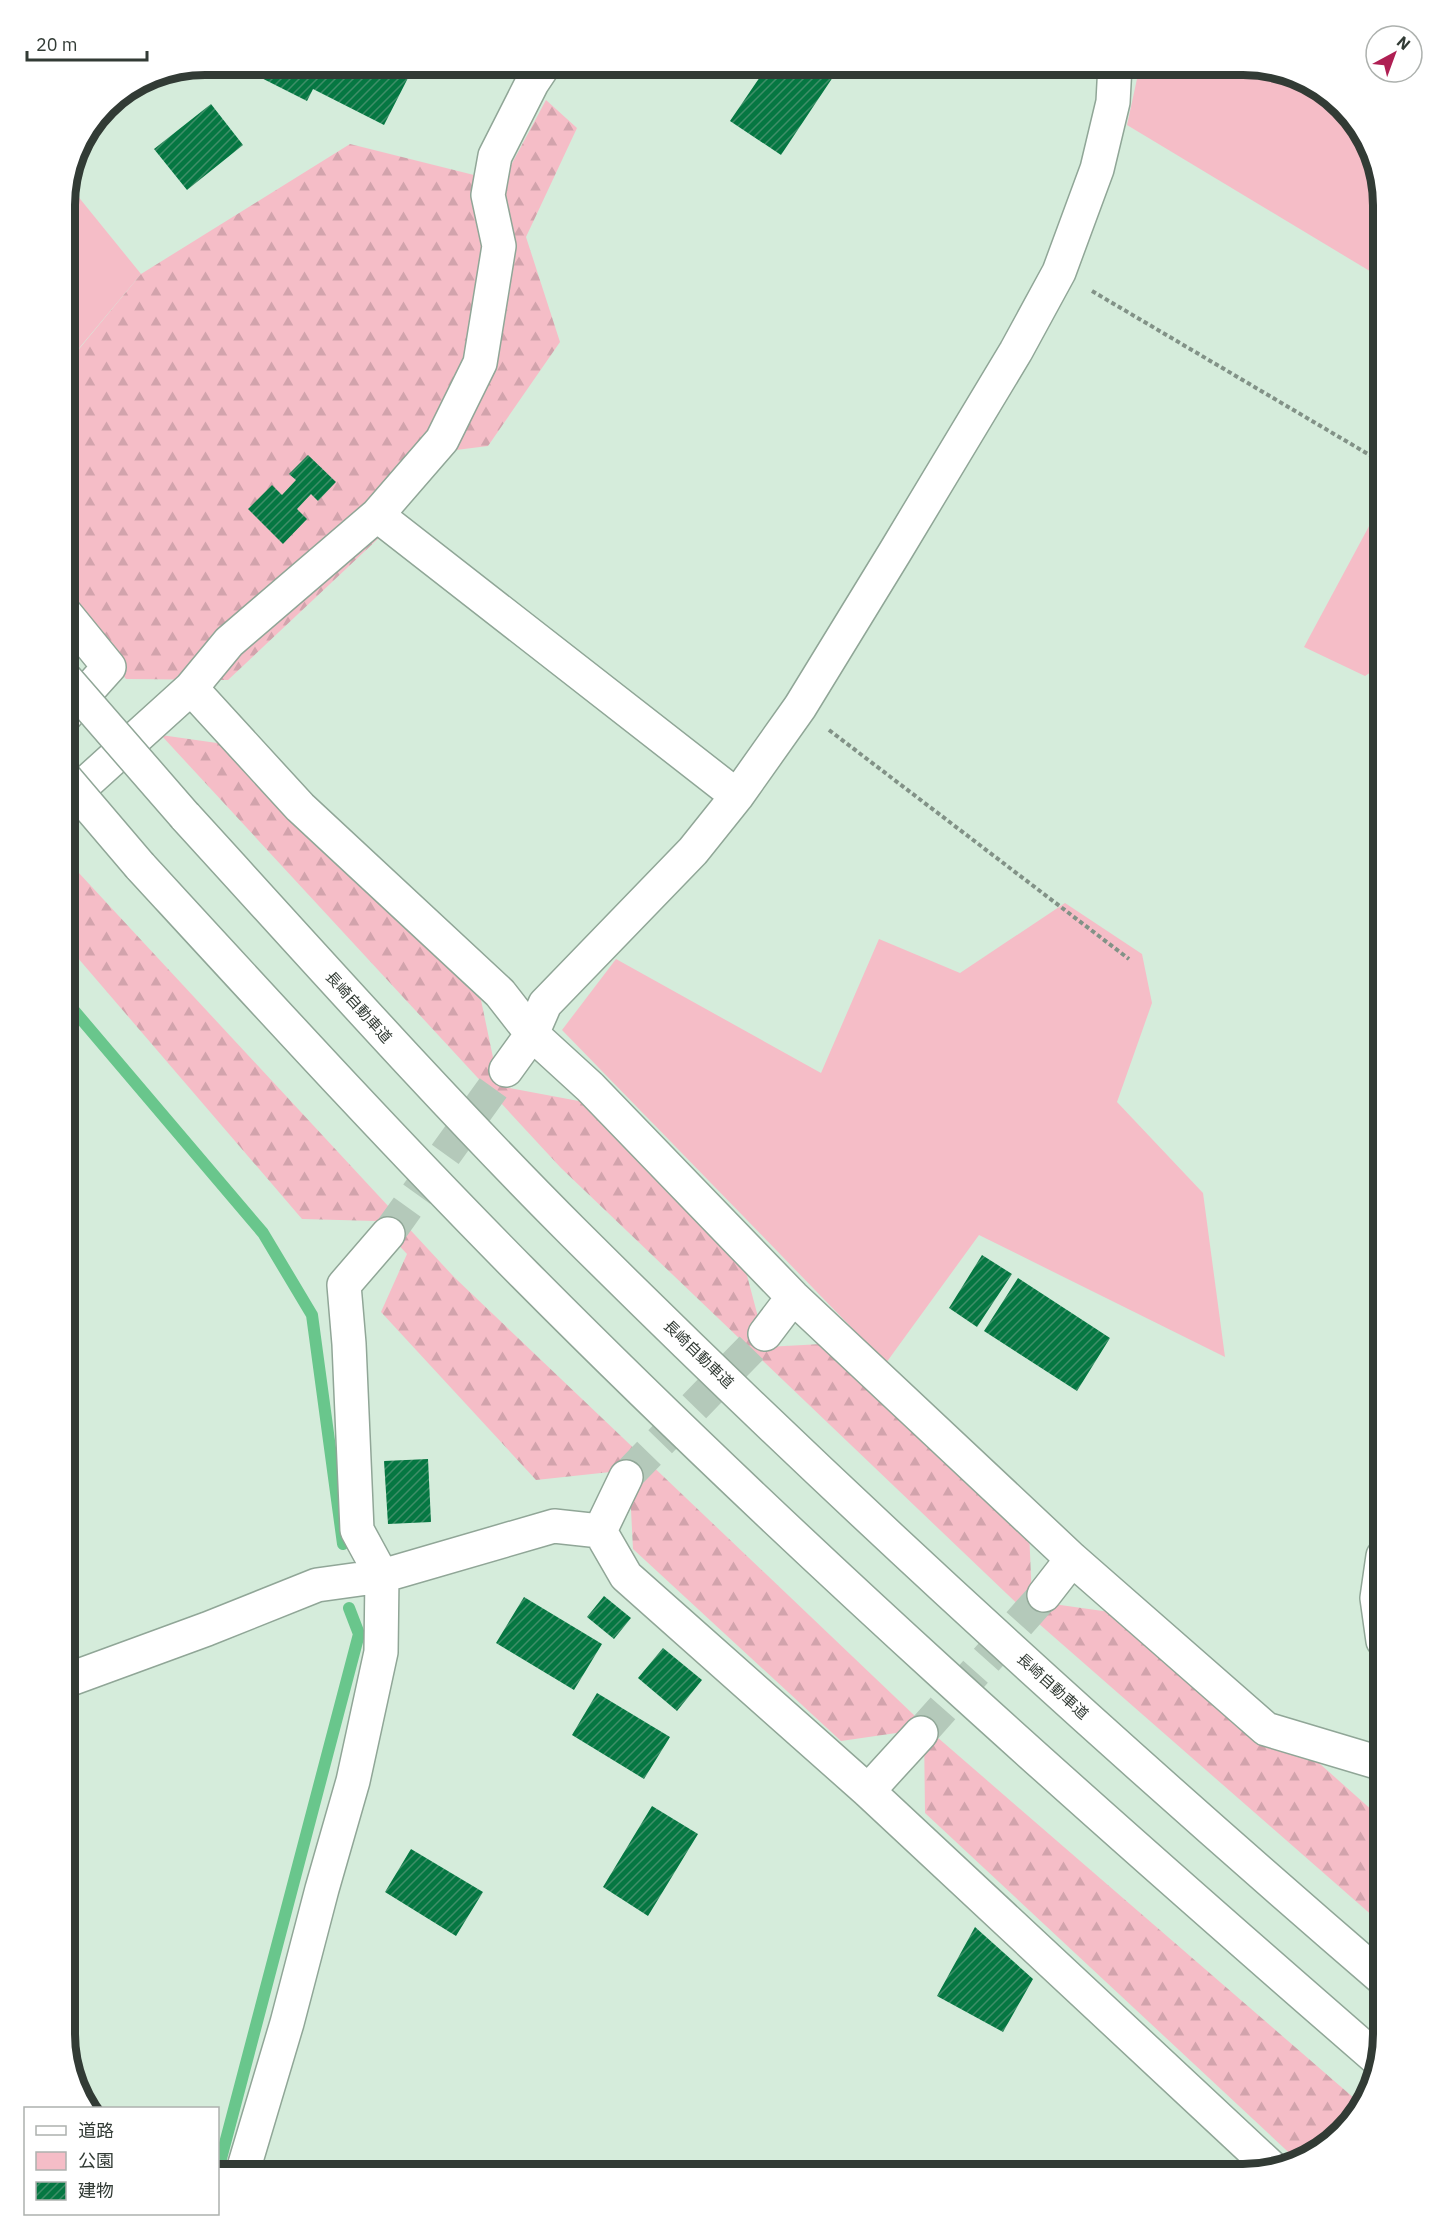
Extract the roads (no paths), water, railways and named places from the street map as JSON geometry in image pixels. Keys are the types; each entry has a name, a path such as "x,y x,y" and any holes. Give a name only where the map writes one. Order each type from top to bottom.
{"main road":[{"path":"75,793 191,688 228,642 377,515 442,440 480,363 500,246 488,195 495,156 537,75"},
{"path":"506,1070 532,1034 545,1004 693,850 737,796 800,707 1005,370 1059,272 1097,169 1113,102 1114,75"},
{"path":"377,515 737,796"},
{"path":"75,625 109,667 75,706"},
{"path":"191,688 300,807 500,993 532,1034 590,1087 793,1297 1072,1559 1266,1729 1373,1761"},
{"name":"長崎自動車道","path":"75,690 184,816 398,1050 582,1240 920,1565 1204,1824 1373,1970"},
{"path":"75,790 140,866 356,1102 526,1276 690,1437 874,1612 1166,1875 1371,2054"},
{"path":"245,2164 287,2023 353,1781 381,1652 382,1576 357,1530 349,1344 344,1285 388,1234"},
{"path":"765,1334 793,1297"},
{"path":"600,1531 626,1477"},
{"path":"75,1677 186,1637 317,1585 382,1576 554,1526 600,1531"},
{"path":"600,1531 626,1576 868,1791 1266,2162"},
{"path":"1044,1595 1072,1559"},
{"path":"868,1791 921,1733"}],"waterway":[{"path":"75,1012 263,1233 312,1315 343,1544"},
{"path":"220,2164 359,1634 349,1608"}],"tunnel":[{"path":"388,1234 506,1070"},
{"path":"626,1477 765,1334"},
{"path":"921,1733 1044,1595"}]}
